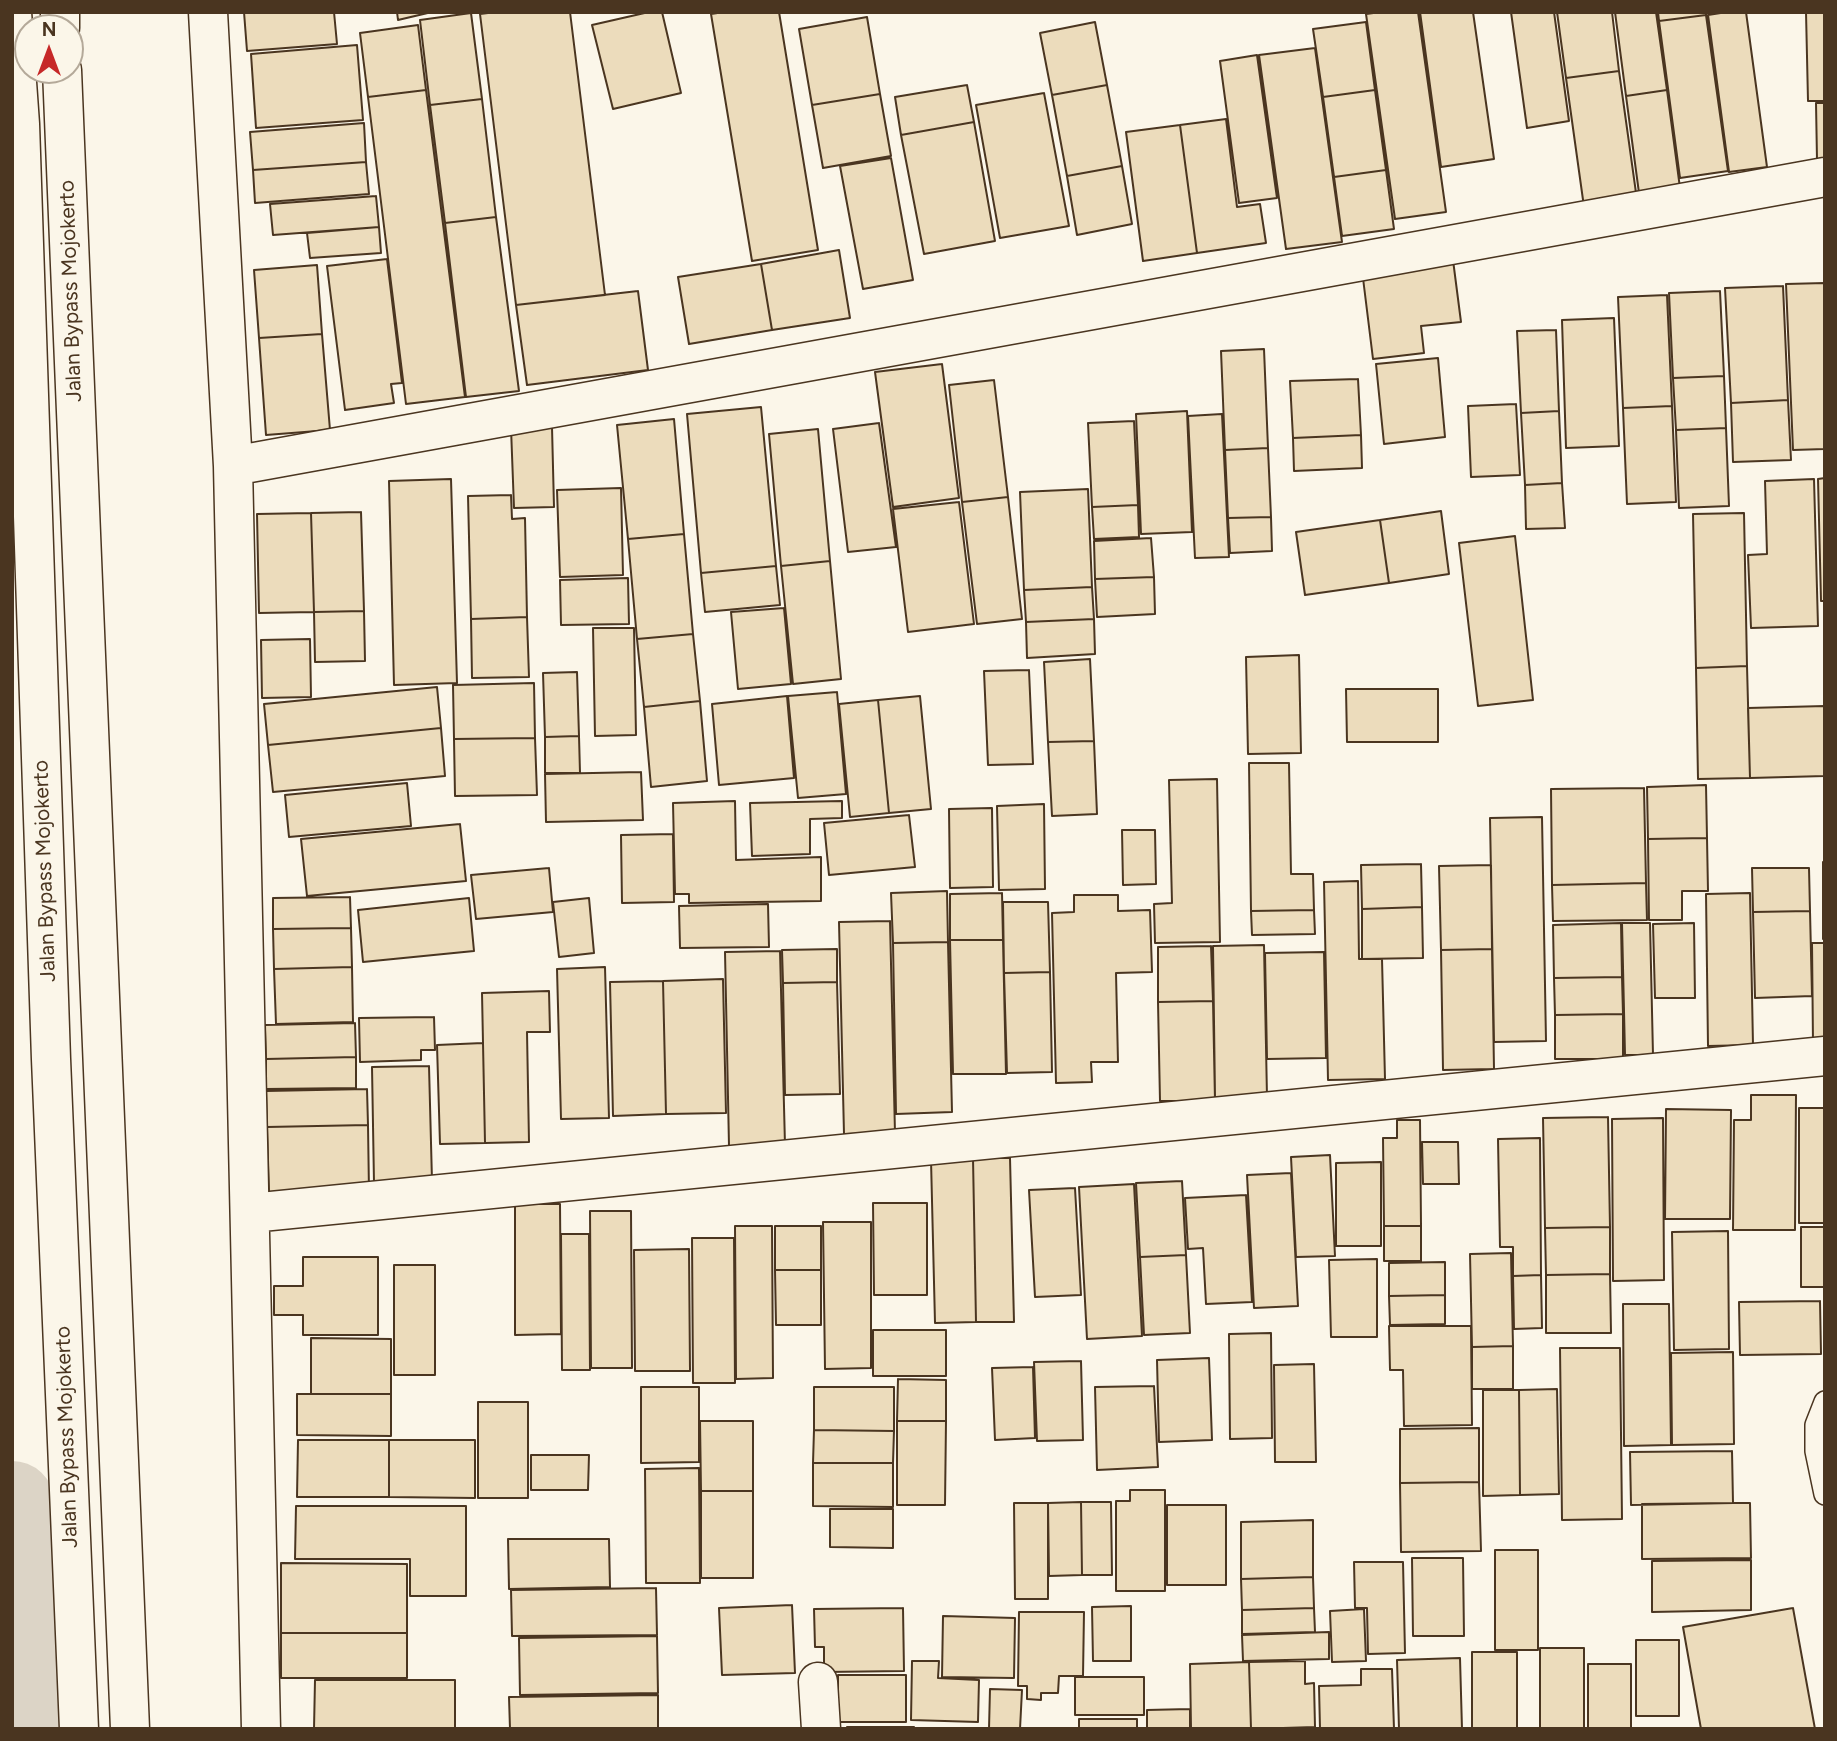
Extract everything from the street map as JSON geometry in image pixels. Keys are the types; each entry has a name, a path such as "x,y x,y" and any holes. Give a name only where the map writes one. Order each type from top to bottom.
{"main road":[{"name":"Jalan Bypass Mojokerto","path":"12,12 20,124 50,1031 79,1729"},
{"path":"208,12 233,466 261,1729"},
{"name":"Jalan Bypass Mojokerto","path":"63,84 130,1729"},
{"path":"233,466 1825,177"},
{"path":"251,1213 1825,1056"},
{"path":"818,1682 821,1729"}],"lane":[{"path":"1825,1402 1815,1424 1815,1451 1825,1494"}],"building":[{"path":"244,12 334,12 337,44 247,51"},
{"path":"397,12 432,12 398,20"},
{"path":"570,12 605,295 516,305 480,14"},
{"path":"649,12 662,12 681,93 613,109 592,25"},
{"path":"779,12 818,250 752,261 711,14"},
{"path":"1418,12 1446,212 1395,219 1366,14"},
{"path":"1420,12 1473,12 1494,159 1441,167"},
{"path":"1511,12 1554,12 1569,121 1527,128"},
{"path":"1557,12 1612,12 1619,71 1566,78"},
{"path":"1615,12 1656,12 1667,90 1626,96"},
{"path":"1658,12 1706,12 1706,15 1659,21"},
{"path":"1746,12 1767,167 1729,172 1708,15"},
{"path":"1806,12 1825,12 1825,101 1808,101"},
{"path":"471,13 482,99 430,105 420,20"},
{"path":"1706,15 1728,171 1680,178 1659,21"},
{"path":"867,17 880,94 812,105 799,29"},
{"path":"1095,22 1107,85 1052,95 1040,33"},
{"path":"1366,22 1375,90 1323,97 1313,29"},
{"path":"418,25 426,90 368,97 360,33"},
{"path":"357,45 363,120 256,128 251,54"},
{"path":"1315,48 1342,242 1286,249 1259,55"},
{"path":"1257,55 1277,198 1239,203 1220,61"},
{"path":"1619,71 1637,200 1584,207 1566,78"},
{"path":"967,85 974,122 901,135 895,97"},
{"path":"1107,85 1122,166 1067,176 1052,95"},
{"path":"426,90 465,397 406,404 368,97"},
{"path":"1375,90 1386,170 1334,177 1323,97"},
{"path":"1667,90 1680,188 1639,193 1626,96"},
{"path":"1044,93 1069,226 1000,238 976,105"},
{"path":"880,94 891,156 823,168 812,105"},
{"path":"482,99 496,217 445,223 430,105"},
{"path":"1816,103 1825,103 1825,160 1817,160"},
{"path":"1226,119 1237,207 1260,204 1266,243 1197,253 1180,125"},
{"path":"974,122 995,241 924,254 901,135"},
{"path":"364,123 366,162 253,170 250,132"},
{"path":"1180,125 1197,253 1143,261 1126,132"},
{"path":"891,158 913,280 863,289 840,166"},
{"path":"366,162 369,194 255,203 253,170"},
{"path":"1122,166 1132,224 1077,235 1067,176"},
{"path":"1386,170 1394,229 1342,236 1334,177"},
{"path":"376,196 379,227 273,235 270,204"},
{"path":"496,217 519,391 466,397 445,223"},
{"path":"379,227 381,253 310,258 307,233"},
{"path":"839,250 850,318 772,330 761,264"},
{"path":"387,259 402,383 391,384 394,403 345,410 327,266"},
{"path":"1453,260 1461,322 1421,326 1424,353 1373,359 1362,270"},
{"path":"761,264 772,330 689,344 678,277"},
{"path":"317,265 322,334 259,338 254,270"},
{"path":"1825,283 1825,449 1793,450 1786,284"},
{"path":"1783,286 1788,400 1731,403 1725,288"},
{"path":"638,291 648,370 527,385 516,305"},
{"path":"1720,291 1724,376 1673,378 1669,293"},
{"path":"1667,295 1672,406 1623,408 1618,297"},
{"path":"1614,318 1619,446 1566,448 1562,320"},
{"path":"1556,330 1559,411 1521,413 1517,331"},
{"path":"322,334 330,430 266,435 259,338"},
{"path":"1264,349 1268,448 1225,450 1221,351"},
{"path":"1438,358 1445,437 1384,444 1376,364"},
{"path":"942,364 959,498 893,507 875,372"},
{"path":"1724,376 1726,428 1676,430 1673,378"},
{"path":"1358,379 1361,435 1293,438 1290,381"},
{"path":"994,380 1008,497 962,502 949,385"},
{"path":"1788,400 1791,460 1733,462 1731,403"},
{"path":"1516,404 1520,475 1471,477 1468,406"},
{"path":"1672,406 1676,502 1627,504 1623,408"},
{"path":"761,407 776,566 701,573 687,414"},
{"path":"1187,411 1192,532 1141,534 1136,414"},
{"path":"1559,411 1562,483 1525,485 1521,413"},
{"path":"1222,414 1229,557 1195,558 1188,416"},
{"path":"674,419 684,534 628,539 617,425"},
{"path":"1134,421 1138,505 1092,507 1088,423"},
{"path":"879,423 896,547 848,552 833,429"},
{"path":"552,427 554,507 514,508 511,428"},
{"path":"1726,428 1729,506 1679,508 1676,430"},
{"path":"818,429 830,561 781,566 769,434"},
{"path":"1361,435 1362,468 1294,471 1293,438"},
{"path":"1268,448 1271,517 1228,518 1225,450"},
{"path":"1825,478 1825,601 1821,601 1818,479"},
{"path":"451,479 457,683 394,685 389,481"},
{"path":"1814,479 1818,626 1751,628 1748,555 1767,554 1765,481"},
{"path":"1562,483 1565,528 1526,529 1525,485"},
{"path":"621,488 623,575 560,577 557,490"},
{"path":"1088,489 1092,587 1024,590 1020,492"},
{"path":"511,495 512,519 525,518 527,617 471,619 468,496"},
{"path":"1008,497 1022,619 977,624 962,502"},
{"path":"959,502 974,624 908,632 893,509"},
{"path":"1138,505 1139,537 1094,539 1092,507"},
{"path":"1441,511 1449,574 1389,583 1380,520"},
{"path":"361,512 364,611 314,612 311,513"},
{"path":"311,513 314,612 259,613 257,514"},
{"path":"1744,513 1747,666 1696,668 1693,514"},
{"path":"1271,517 1272,551 1230,553 1228,518"},
{"path":"1380,520 1389,583 1305,595 1296,532"},
{"path":"684,534 693,634 637,639 628,539"},
{"path":"1515,536 1533,700 1478,706 1459,543"},
{"path":"1151,538 1154,577 1095,579 1094,541"},
{"path":"830,561 841,679 793,684 781,566"},
{"path":"776,566 780,605 705,612 701,573"},
{"path":"1154,577 1155,614 1097,617 1095,579"},
{"path":"628,578 629,624 561,625 560,580"},
{"path":"1092,587 1094,619 1026,622 1024,590"},
{"path":"784,608 791,684 738,689 731,612"},
{"path":"364,611 365,661 315,662 314,612"},
{"path":"527,617 529,677 472,678 471,619"},
{"path":"1094,619 1095,654 1027,658 1026,622"},
{"path":"593,628 634,628 636,735 595,736"},
{"path":"693,634 700,701 644,707 637,639"},
{"path":"310,639 311,697 262,698 261,640"},
{"path":"1299,655 1301,753 1248,754 1246,657"},
{"path":"1090,659 1094,741 1048,742 1044,662"},
{"path":"1747,666 1750,778 1698,779 1696,668"},
{"path":"1029,670 1033,764 988,765 984,671"},
{"path":"577,672 579,736 545,737 543,673"},
{"path":"534,683 535,738 454,739 453,685"},
{"path":"437,687 441,728 268,745 264,704"},
{"path":"1346,689 1438,689 1438,742 1347,742"},
{"path":"837,692 846,794 798,798 788,696"},
{"path":"787,696 794,778 719,785 712,704"},
{"path":"920,696 931,809 889,813 878,700"},
{"path":"878,700 889,813 850,817 839,704"},
{"path":"700,701 707,781 651,787 644,707"},
{"path":"1825,706 1825,776 1750,778 1748,708"},
{"path":"441,728 445,776 273,792 268,745"},
{"path":"579,736 580,773 545,773 545,737"},
{"path":"535,738 537,795 455,796 454,739"},
{"path":"1094,741 1097,814 1052,816 1048,742"},
{"path":"1249,763 1289,763 1291,874 1313,874 1314,910 1251,911"},
{"path":"641,772 643,820 546,822 545,774"},
{"path":"1217,779 1220,942 1155,943 1154,904 1172,903 1169,780"},
{"path":"407,783 411,826 289,837 285,795"},
{"path":"1706,785 1707,838 1648,839 1647,787"},
{"path":"1644,788 1646,883 1552,885 1551,789"},
{"path":"735,801 736,860 821,857 821,901 689,903 689,894 675,894 673,803"},
{"path":"842,801 842,818 810,819 810,854 752,856 750,803"},
{"path":"1044,804 1045,889 999,890 997,806"},
{"path":"992,808 993,887 950,888 949,809"},
{"path":"909,815 915,867 829,875 824,823"},
{"path":"1542,817 1546,1041 1494,1042 1490,818"},
{"path":"460,824 466,881 307,896 301,839"},
{"path":"1122,830 1155,830 1156,884 1123,885"},
{"path":"673,834 674,902 622,903 621,835"},
{"path":"1707,838 1708,891 1682,891 1682,920 1649,920 1648,839"},
{"path":"1825,862 1825,939 1823,939"},
{"path":"1421,864 1422,907 1362,909 1361,865"},
{"path":"1491,865 1492,949 1441,950 1439,866"},
{"path":"549,868 553,912 476,919 471,875"},
{"path":"1752,868 1809,868 1810,911 1753,912"},
{"path":"1358,881 1359,959 1382,959 1385,1079 1328,1080 1324,882"},
{"path":"1646,883 1647,920 1553,921 1552,885"},
{"path":"947,891 948,942 893,943 891,893"},
{"path":"1002,893 1003,940 950,940 950,894"},
{"path":"1750,893 1753,1045 1708,1046 1706,894"},
{"path":"1074,895 1118,895 1118,911 1150,910 1152,972 1116,973 1118,1062 1091,1062 1092,1082 1056,1083 1052,913 1074,912"},
{"path":"350,897 351,928 273,929 273,898"},
{"path":"469,898 474,951 363,962 358,910"},
{"path":"589,898 594,953 559,957 553,902"},
{"path":"1003,902 1048,902 1050,972 1004,973"},
{"path":"768,904 769,947 680,948 679,906"},
{"path":"1422,907 1423,958 1362,959 1362,909"},
{"path":"1314,910 1315,934 1252,935 1251,911"},
{"path":"1810,911 1812,996 1755,998 1753,912"},
{"path":"890,921 895,1133 844,1134 839,922"},
{"path":"1621,923 1622,977 1554,978 1553,925"},
{"path":"1622,923 1650,923 1653,1055 1625,1055"},
{"path":"1694,923 1695,998 1655,998 1653,924"},
{"path":"351,928 352,967 274,969 273,929"},
{"path":"950,940 1003,940 1006,1074 953,1074"},
{"path":"948,942 952,1112 896,1114 893,943"},
{"path":"1812,943 1825,943 1825,1044 1813,1044"},
{"path":"1264,945 1267,1097 1215,1098 1213,946"},
{"path":"1211,946 1213,1001 1158,1002 1158,947"},
{"path":"837,949 837,982 783,983 782,950"},
{"path":"1492,949 1494,1069 1443,1070 1441,950"},
{"path":"780,951 785,1145 729,1146 725,952"},
{"path":"1324,952 1326,1058 1267,1059 1265,953"},
{"path":"352,967 353,1022 276,1024 274,969"},
{"path":"605,967 609,1118 561,1119 557,969"},
{"path":"1050,972 1052,1072 1007,1073 1004,973"},
{"path":"1622,977 1623,1014 1555,1015 1554,978"},
{"path":"723,979 726,1113 666,1114 663,981"},
{"path":"663,981 666,1114 613,1116 610,982"},
{"path":"837,982 840,1094 785,1095 783,983"},
{"path":"549,991 550,1032 527,1032 529,1142 485,1143 482,993"},
{"path":"1213,1001 1215,1101 1160,1101 1158,1002"},
{"path":"1623,1014 1623,1059 1555,1059 1555,1015"},
{"path":"434,1017 435,1050 421,1050 421,1060 360,1062 359,1018"},
{"path":"355,1023 356,1057 266,1059 265,1025"},
{"path":"483,1043 485,1143 440,1144 437,1045"},
{"path":"356,1057 356,1088 266,1089 266,1059"},
{"path":"429,1066 432,1181 374,1183 372,1067"},
{"path":"367,1089 368,1125 267,1127 266,1091"},
{"path":"1751,1095 1796,1095 1795,1230 1733,1230 1734,1120 1751,1120"},
{"path":"1799,1108 1825,1108 1825,1223 1799,1223"},
{"path":"1666,1109 1731,1110 1730,1219 1665,1219"},
{"path":"1608,1117 1610,1227 1545,1228 1543,1118"},
{"path":"1663,1118 1664,1280 1613,1281 1612,1119"},
{"path":"1397,1120 1420,1120 1421,1226 1384,1226 1383,1138 1397,1138"},
{"path":"368,1125 369,1192 269,1193 267,1127"},
{"path":"1540,1138 1541,1275 1513,1276 1513,1247 1500,1247 1498,1139"},
{"path":"1422,1142 1458,1142 1459,1184 1423,1184"},
{"path":"1330,1155 1335,1256 1296,1257 1291,1157"},
{"path":"973,1158 1010,1158 1014,1322 976,1322"},
{"path":"973,1158 976,1322 935,1323 931,1160"},
{"path":"1381,1162 1381,1246 1336,1246 1336,1163"},
{"path":"1291,1173 1298,1306 1254,1308 1247,1175"},
{"path":"1182,1181 1186,1255 1140,1257 1136,1183"},
{"path":"1134,1184 1142,1336 1087,1339 1079,1187"},
{"path":"1075,1188 1081,1295 1035,1297 1029,1190"},
{"path":"1246,1195 1252,1302 1206,1304 1203,1248 1188,1249 1185,1198"},
{"path":"873,1203 927,1203 927,1295 874,1295"},
{"path":"515,1204 560,1204 561,1334 515,1335"},
{"path":"590,1211 631,1211 632,1368 591,1368"},
{"path":"823,1222 871,1222 871,1368 825,1369"},
{"path":"735,1226 772,1226 773,1378 736,1379"},
{"path":"775,1226 821,1226 821,1270 775,1270"},
{"path":"1384,1226 1421,1226 1421,1261 1384,1261"},
{"path":"1610,1227 1610,1274 1546,1275 1545,1228"},
{"path":"1801,1227 1825,1227 1825,1287 1801,1287"},
{"path":"1728,1231 1729,1349 1674,1350 1672,1232"},
{"path":"561,1234 589,1234 590,1370 562,1370"},
{"path":"692,1238 734,1238 735,1383 693,1383"},
{"path":"689,1249 690,1371 635,1371 634,1250"},
{"path":"1511,1253 1513,1346 1472,1347 1470,1254"},
{"path":"1186,1255 1190,1333 1144,1335 1140,1257"},
{"path":"303,1257 378,1257 378,1335 303,1335 303,1315 274,1315 274,1286 303,1286"},
{"path":"1377,1259 1377,1337 1331,1337 1329,1260"},
{"path":"1445,1262 1445,1295 1389,1296 1389,1263"},
{"path":"394,1265 435,1265 435,1375 394,1375"},
{"path":"775,1270 821,1270 821,1325 776,1325"},
{"path":"1610,1274 1611,1333 1546,1333 1546,1275"},
{"path":"1541,1275 1542,1328 1514,1329 1513,1276"},
{"path":"1445,1295 1445,1324 1390,1325 1389,1296"},
{"path":"1820,1301 1821,1354 1740,1355 1739,1302"},
{"path":"1623,1304 1669,1304 1671,1445 1624,1446"},
{"path":"1389,1326 1471,1326 1472,1425 1404,1426 1403,1370 1390,1370"},
{"path":"873,1330 946,1330 946,1376 873,1376"},
{"path":"1271,1333 1272,1438 1230,1439 1229,1334"},
{"path":"311,1338 391,1339 391,1394 311,1394"},
{"path":"1513,1346 1513,1389 1472,1389 1472,1347"},
{"path":"1560,1348 1620,1348 1622,1519 1562,1520"},
{"path":"1733,1352 1734,1444 1672,1445 1671,1353"},
{"path":"1209,1358 1212,1440 1159,1442 1157,1360"},
{"path":"1081,1361 1083,1440 1037,1441 1034,1362"},
{"path":"1314,1364 1316,1462 1275,1462 1274,1365"},
{"path":"1033,1367 1035,1438 995,1440 992,1368"},
{"path":"898,1379 946,1380 946,1421 897,1421"},
{"path":"1154,1386 1158,1467 1097,1470 1095,1387"},
{"path":"641,1387 699,1387 699,1462 641,1463"},
{"path":"814,1387 894,1387 894,1431 814,1430"},
{"path":"1557,1389 1559,1494 1520,1495 1519,1390"},
{"path":"1483,1390 1519,1390 1520,1495 1483,1496"},
{"path":"297,1394 391,1394 391,1436 297,1435"},
{"path":"478,1402 528,1402 528,1498 478,1498"},
{"path":"700,1421 753,1421 753,1491 701,1491"},
{"path":"897,1421 946,1421 945,1505 897,1505"},
{"path":"1479,1428 1479,1482 1400,1483 1400,1429"},
{"path":"814,1430 894,1431 893,1463 813,1463"},
{"path":"298,1440 389,1440 389,1497 297,1497"},
{"path":"389,1440 475,1440 475,1498 389,1497"},
{"path":"1732,1451 1733,1503 1631,1505 1630,1452"},
{"path":"531,1455 589,1455 588,1490 531,1490"},
{"path":"813,1463 893,1463 893,1507 813,1506"},
{"path":"699,1468 700,1583 646,1583 645,1469"},
{"path":"1479,1482 1481,1551 1401,1552 1400,1483"},
{"path":"1130,1490 1165,1490 1165,1591 1116,1591 1116,1501 1130,1501"},
{"path":"701,1491 753,1491 753,1578 701,1578"},
{"path":"1081,1502 1111,1502 1112,1575 1082,1575"},
{"path":"1081,1502 1082,1575 1049,1576 1048,1503"},
{"path":"1014,1503 1048,1503 1048,1599 1015,1599"},
{"path":"1750,1503 1751,1558 1642,1559 1642,1504"},
{"path":"1167,1505 1226,1505 1226,1585 1167,1585"},
{"path":"296,1506 466,1506 466,1596 410,1596 410,1559 295,1559"},
{"path":"830,1509 893,1509 893,1548 830,1547"},
{"path":"1313,1520 1313,1577 1241,1579 1241,1522"},
{"path":"508,1539 609,1539 610,1587 509,1589"},
{"path":"1495,1550 1538,1550 1538,1650 1495,1650"},
{"path":"1412,1558 1463,1558 1464,1636 1413,1636"},
{"path":"1751,1560 1751,1610 1652,1612 1652,1561"},
{"path":"1354,1562 1403,1562 1405,1653 1368,1654 1367,1608 1355,1608"},
{"path":"281,1563 407,1564 407,1633 281,1633"},
{"path":"1313,1577 1314,1608 1242,1610 1241,1579"},
{"path":"656,1588 657,1635 512,1636 511,1590"},
{"path":"792,1605 795,1673 722,1675 719,1608"},
{"path":"1131,1606 1131,1661 1093,1661 1092,1607"},
{"path":"903,1608 904,1671 824,1672 824,1647 815,1647 814,1609"},
{"path":"1314,1608 1315,1632 1242,1634 1242,1610"},
{"path":"1793,1608 1815,1729 1701,1729 1683,1627"},
{"path":"1364,1609 1366,1661 1332,1662 1330,1611"},
{"path":"1019,1612 1084,1612 1083,1676 1059,1676 1058,1693 1041,1693 1041,1700 1027,1699 1027,1686 1018,1686"},
{"path":"943,1616 1015,1618 1014,1678 942,1677"},
{"path":"1329,1632 1329,1659 1243,1661 1242,1635"},
{"path":"281,1633 407,1633 407,1678 281,1678"},
{"path":"657,1636 658,1693 520,1695 519,1638"},
{"path":"1636,1640 1679,1640 1679,1716 1636,1716"},
{"path":"1540,1648 1584,1648 1584,1729 1540,1729"},
{"path":"1472,1652 1517,1652 1517,1729 1472,1729"},
{"path":"1460,1658 1462,1729 1399,1729 1397,1660"},
{"path":"912,1661 939,1661 938,1678 979,1680 978,1722 911,1720"},
{"path":"1305,1661 1305,1684 1314,1683 1315,1727 1251,1729 1249,1662"},
{"path":"1249,1662 1251,1729 1191,1729 1190,1664"},
{"path":"1588,1664 1631,1664 1631,1729 1588,1729"},
{"path":"1361,1669 1392,1669 1394,1729 1320,1729 1319,1686 1361,1685"},
{"path":"838,1675 906,1675 906,1722 838,1722"},
{"path":"1075,1677 1144,1677 1144,1715 1075,1715"},
{"path":"315,1680 455,1680 455,1729 314,1729"},
{"path":"990,1689 1022,1690 1020,1729 989,1729"},
{"path":"658,1695 658,1729 510,1729 509,1697"},
{"path":"1190,1709 1190,1729 1147,1729 1147,1710"},
{"path":"1079,1719 1137,1719 1137,1729 1079,1729"},
{"path":"914,1727 914,1729 847,1729"}],"waterway":[{"path":"12,1504 18,1729"}]}
